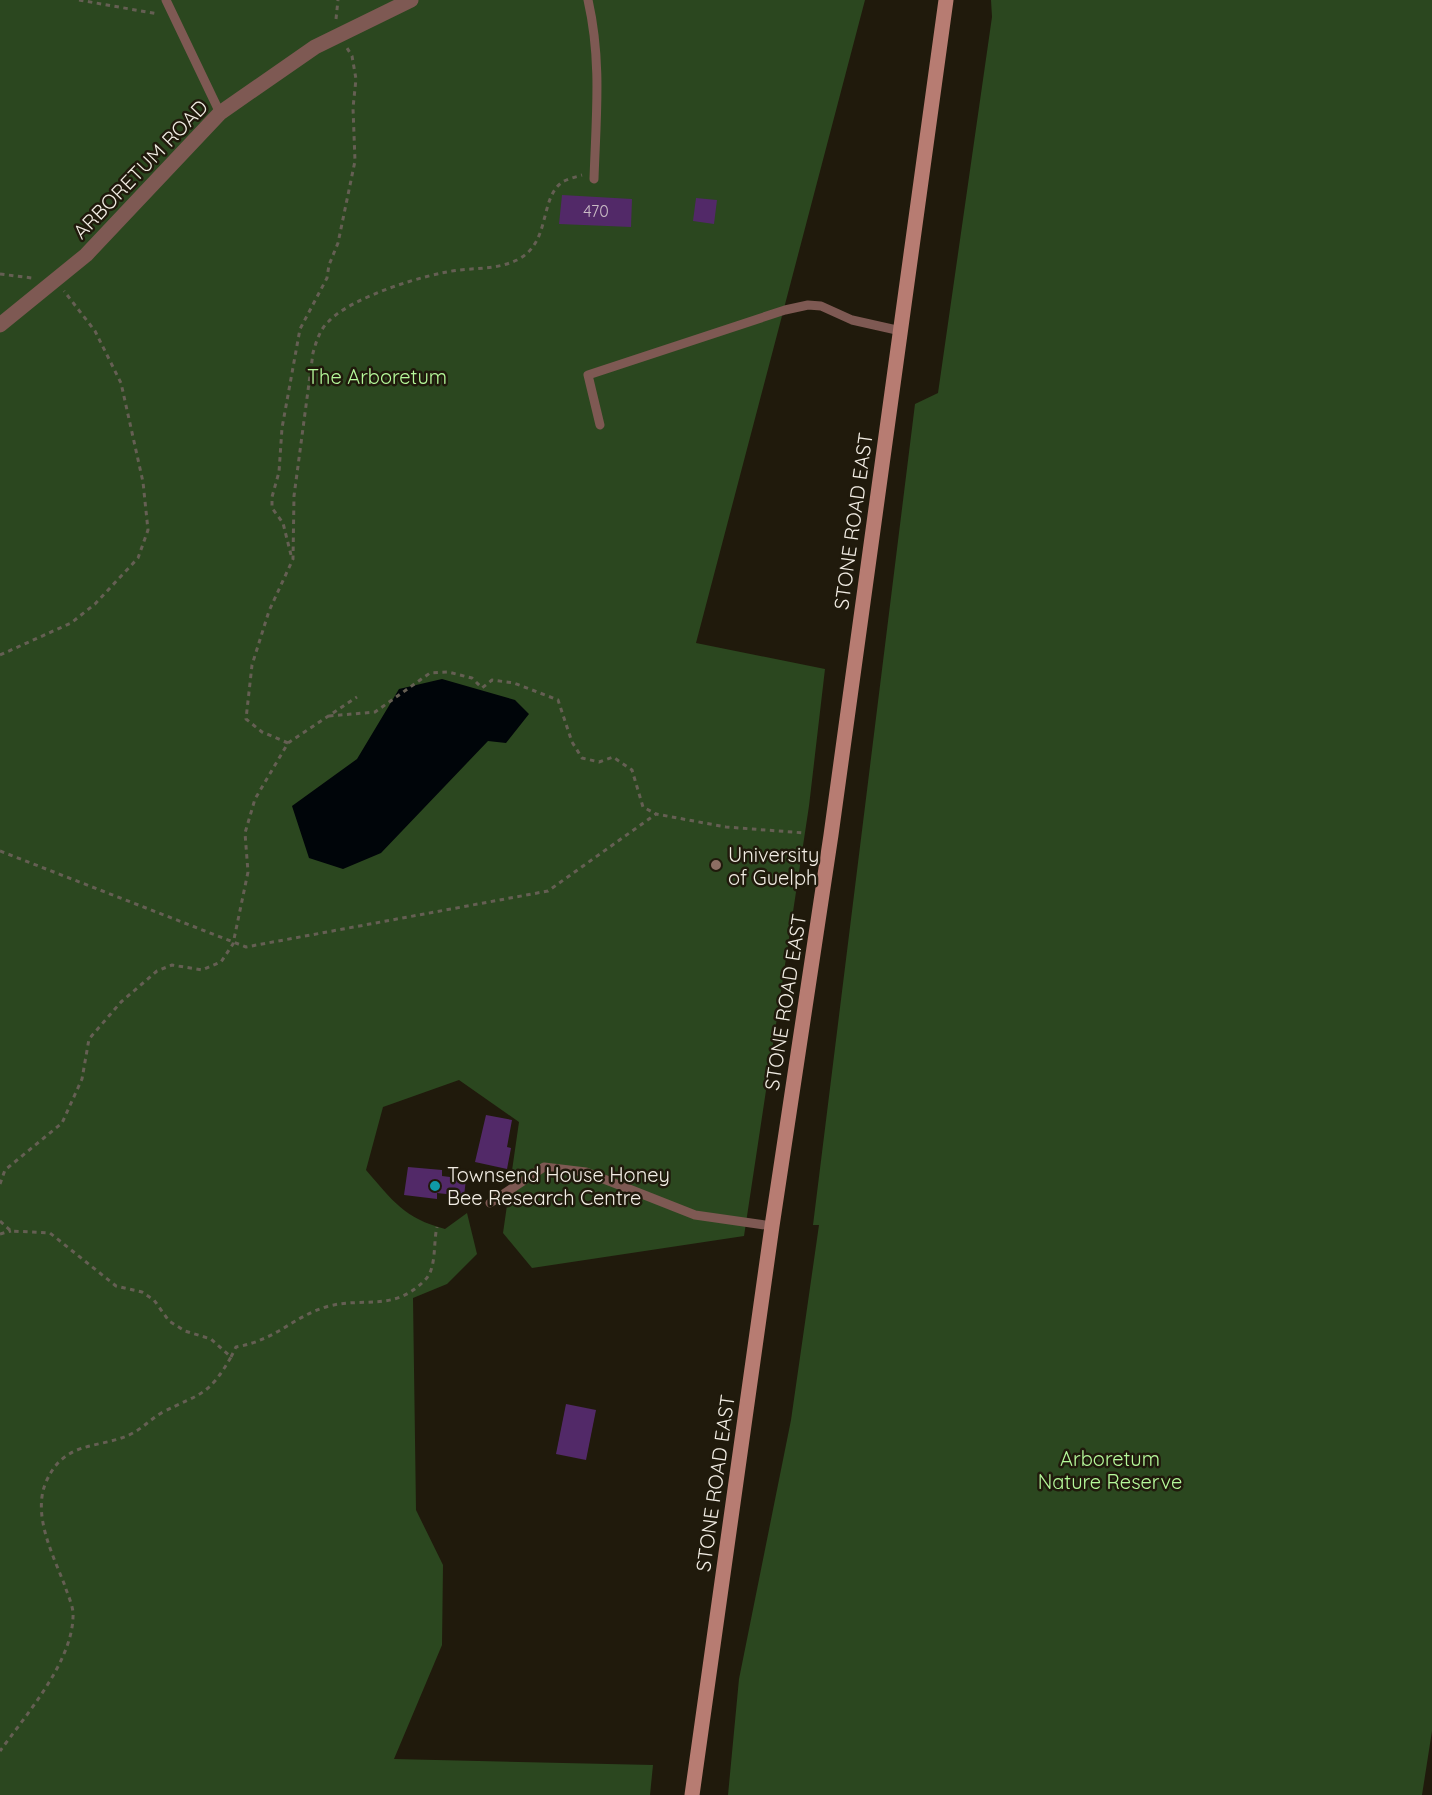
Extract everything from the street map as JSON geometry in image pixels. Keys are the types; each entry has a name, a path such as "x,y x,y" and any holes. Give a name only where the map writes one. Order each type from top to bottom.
{"main road":[{"name":"STONE ROAD EAST","path":"692,1795 772,1226 830,846 946,0"}],"street":[{"name":"ARBORETUM ROAD","path":"0,325 56,281 108,233 220,113 315,47 411,0"}],"lane":[{"path":"166,0 220,113"},
{"path":"588,0 597,38 598,92 594,175"},
{"path":"600,425 588,375 785,310 808,305 821,306 852,320 901,331"},
{"path":"490,1203 544,1167 586,1172 694,1215 772,1226"}],"path":[{"path":"79,0 172,15"},
{"path":"293,559 283,523 272,508 272,497 279,472 282,428 300,329 327,278 329,265 338,243 355,161 353,108 356,79 352,56 336,20 338,0"},
{"path":"288,743 262,732 246,719 252,665 269,611 293,559 294,496 313,353 318,337 328,321 354,302 420,279 458,270 496,267 519,259 534,246 546,220 551,196 561,183 594,175"},
{"path":"0,274 56,281 96,331 122,383 143,482 148,530 138,558 87,611 71,622 0,655"},
{"path":"327,716 375,712 430,673 448,672 472,678 482,688 492,680 514,683 558,700 572,742 582,758 599,762 614,757 632,770 643,807 656,814 726,827 805,832"},
{"path":"0,1184 5,1170 62,1123 82,1079 89,1039 121,1002 157,971 172,965 202,970 221,962 233,944 248,872 245,833 255,799 288,743 357,697"},
{"path":"0,850 246,948 548,891 656,814"},
{"path":"0,1221 11,1231"},
{"path":"0,1751 52,1677 69,1642 73,1616 71,1603 49,1543 41,1510 46,1482 60,1462 80,1447 132,1434 162,1412 194,1400 217,1381 236,1347 265,1341 304,1316 330,1306 381,1303 410,1292 427,1279 434,1254 437,1227"},
{"path":"0,1234 11,1231 50,1233 116,1286 142,1292 154,1300 170,1321 185,1331 211,1339 231,1357"}],"green space":[{"name":"The Arboretum","path":"0,0 865,0 696,643 825,669 809,806 744,1236 532,1268 503,1233 519,1122 459,1080 383,1107 366,1170 400,1207 419,1220 445,1229 467,1213 477,1254 447,1284 413,1298 416,1510 443,1565 442,1645 394,1759 653,1765 650,1795 0,1795"},
{"name":"Arboretum Nature Reserve","path":"991,0 1432,0 1432,1731 1422,1795 728,1795 739,1679 791,1420 819,1225 813,1225 915,404 938,393 992,17"}],"shaded area":[{"path":"442,679 515,700 529,714 506,743 488,741 381,853 343,869 309,858 292,806 357,759 399,689"}],"building":[{"path":"562,195 632,199 631,227 559,224"},
{"path":"696,198 717,200 714,224 693,221"},
{"path":"486,1115 512,1120 507,1147 511,1148 507,1169 475,1162"},
{"name":"Townsend House Honey Bee Research Centre","path":"408,1167 442,1170 442,1176 466,1179 464,1196 437,1193 437,1199 404,1195"},
{"path":"566,1404 596,1410 586,1460 556,1454"}],"place":[{"name":"University of Guelph","path":"716,865"},
{"name":"Townsend House Honey Bee Research Centre","path":"435,1186"}]}
